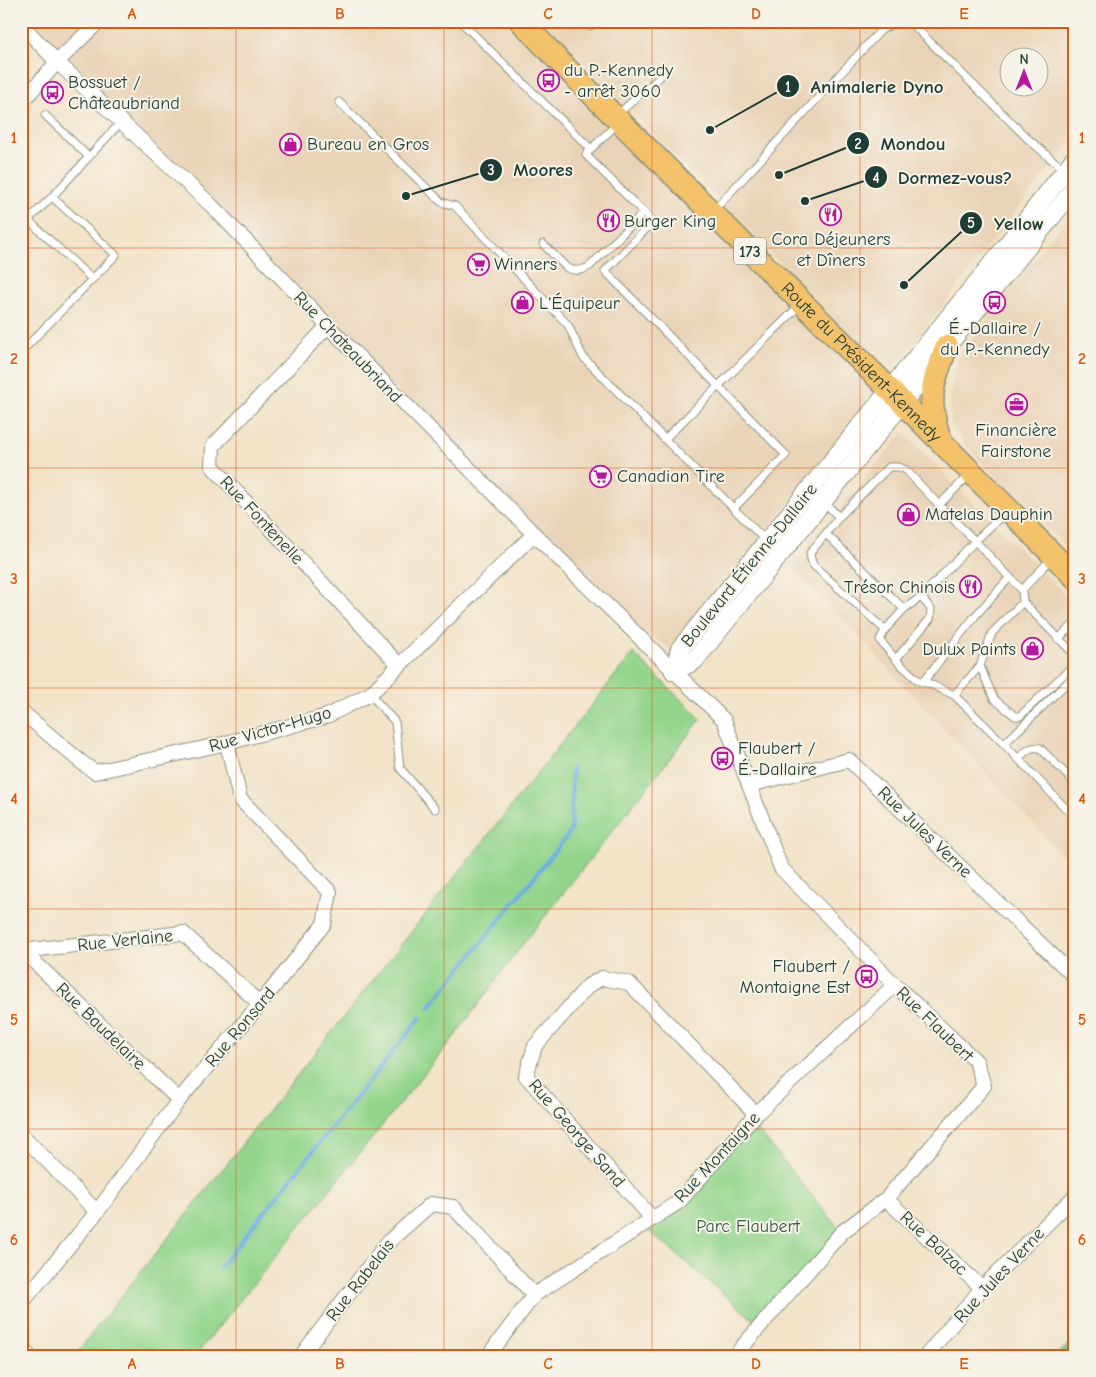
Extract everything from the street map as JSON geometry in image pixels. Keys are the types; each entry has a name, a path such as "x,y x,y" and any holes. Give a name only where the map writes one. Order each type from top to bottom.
{"main road":[{"name":"Route du Président-Kennedy","path":"526,23 617,119 1075,577"},
{"path":"940,440 934,424 932,398 935,375 947,346"}],"street":[{"path":"21,103 57,62 98,21"},
{"name":"Rue Chateaubriand","path":"21,24 57,62 212,206 534,534 674,671"},
{"name":"Boulevard Étienne-Dallaire","path":"674,671 694,662 823,501 896,396 1070,164"},
{"name":"Boulevard Étienne-Dallaire","path":"674,671 680,649 767,542 896,396 947,346 1075,188"},
{"name":"Rue Fontenelle","path":"328,326 213,446 212,466 399,665"},
{"name":"Rue Victor-Hugo","path":"21,711 95,772 227,743 327,716 370,694 534,534"},
{"name":"Rue Flaubert","path":"674,671 724,720 781,868 895,985 976,1062 984,1086 886,1199 842,1232 736,1356"},
{"name":"Rue Ronsard","path":"21,1304 97,1212 179,1100 324,924 330,892 240,799 227,743"},
{"name":"Rue Jules Verne","path":"749,785 849,760 1075,977"},
{"name":"Rue Verlaine","path":"22,951 183,934 260,1004"},
{"name":"Rue Baudelaire","path":"22,951 179,1100"},
{"name":"Rue George Sand","path":"652,1218 526,1076 535,1046 588,986 602,978 629,983 756,1114"},
{"name":"Rue Montaigne","path":"488,1356 534,1295 680,1201 756,1114 895,985"},
{"path":"21,1134 97,1212"},
{"name":"Rue Jules Verne","path":"926,1356 982,1288 1075,1196"},
{"name":"Rue Balzac","path":"886,1199 982,1288"},
{"name":"Rue Rabelais","path":"301,1356 387,1242 431,1204 453,1207 534,1295"},
{"path":"21,1348 29,1356"}],"lane":[{"path":"460,21 591,149"},
{"path":"711,213 881,30 897,21"},
{"path":"909,21 1027,138 1070,164"},
{"path":"663,74 617,119 586,155 653,222 605,271 786,455 734,508"},
{"path":"339,102 441,202 455,206 459,210 568,325 583,356 780,555"},
{"path":"45,115 89,156"},
{"path":"92,279 28,220 52,197 121,122"},
{"path":"21,352 116,255 52,197"},
{"path":"543,244 566,268 584,270 644,212"},
{"path":"666,439 802,303"},
{"path":"885,630 813,565 810,553 839,517 889,468 898,468 906,470 1010,577 1022,590 1023,602 1075,655"},
{"path":"938,504 972,472"},
{"path":"823,501 839,517"},
{"path":"1008,510 975,541 922,597 904,609 885,630 880,640 899,663 920,681 954,695 1075,818"},
{"path":"826,534 904,609"},
{"path":"1022,590 1054,556"},
{"path":"923,682 1010,577"},
{"path":"896,659 930,619 931,609 922,597"},
{"path":"954,695 980,666 992,633 1023,602"},
{"path":"1058,639 1075,623"},
{"path":"980,666 994,699 1015,716 1020,716 1075,664"},
{"path":"1004,744 1075,675"},
{"path":"370,694 395,722 400,768 435,809"},
{"path":"1018,759 1030,748 1040,748 1075,783"}],"shaded area":[{"path":"26,21 512,21 879,392 670,648 647,634 550,545"},
{"path":"542,21 1075,21 1075,137 1010,218 890,375"},
{"path":"1075,208 1075,557 967,447 951,423 950,394 959,356"},
{"path":"903,432 1075,605 1075,869 793,566"}],"green space":[{"path":"633,653 701,719 519,949 454,1037 195,1356 74,1356"},
{"name":"Parc Flaubert","path":"750,1121 842,1232 761,1326 642,1225 680,1201"},
{"path":"1075,1338 1075,1356 1056,1356"}],"waterway":[{"path":"429,1008 571,831 572,768"},
{"path":"220,1267 420,1018"}],"place":[{"name":"du P.-Kennedy - arrêt 3060","path":"548,80"},
{"name":"Bossuet / Châteaubriand","path":"52,92"},
{"name":"Animalerie Dyno","path":"710,130"},
{"name":"Bureau en Gros","path":"291,144"},
{"name":"Mondou","path":"779,175"},
{"name":"Moores","path":"406,196"},
{"name":"Dormez-vous?","path":"805,201"},
{"name":"Cora Déjeuners et Dîners","path":"831,214"},
{"name":"Burger King","path":"608,221"},
{"name":"Winners","path":"478,264"},
{"name":"Yellow","path":"904,285"},
{"name":"L'Équipeur","path":"523,303"},
{"name":"É.-Dallaire / du P.-Kennedy","path":"995,303"},
{"name":"Financière Fairstone","path":"1016,405"},
{"name":"Canadian Tire","path":"601,476"},
{"name":"Matelas Dauphin","path":"909,514"},
{"name":"Trésor Chinois","path":"971,587"},
{"name":"Dulux Paints","path":"1032,649"},
{"name":"Flaubert / É.-Dallaire","path":"722,758"},
{"name":"Flaubert / Montaigne Est","path":"866,976"}]}
